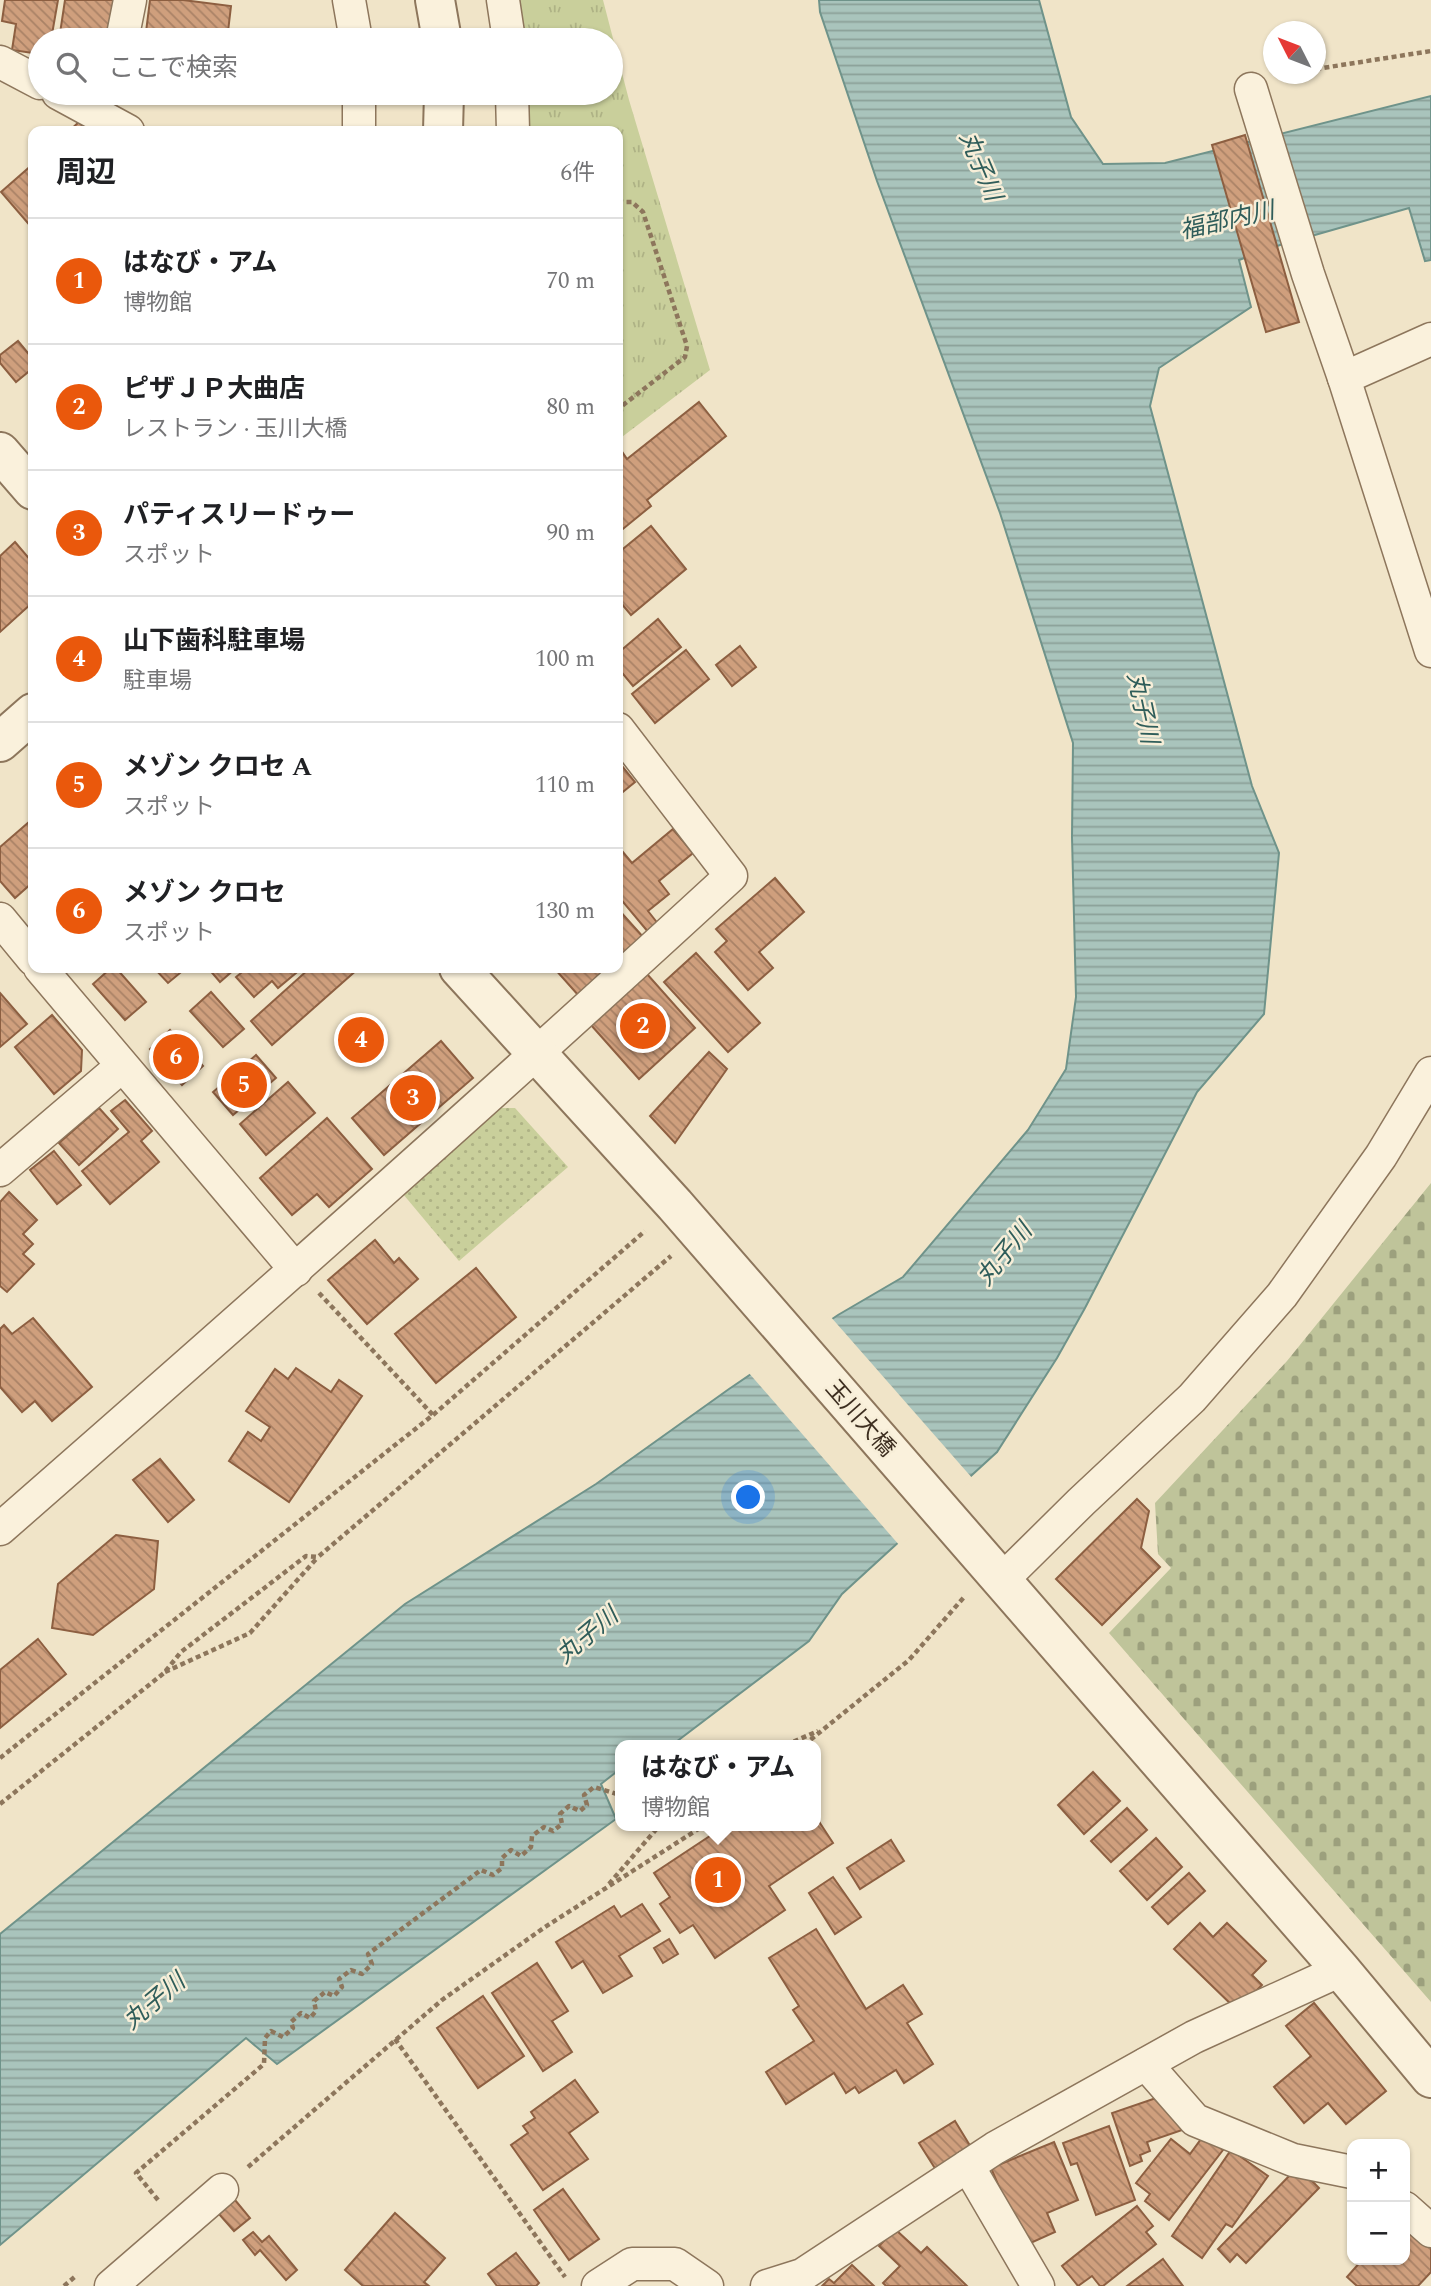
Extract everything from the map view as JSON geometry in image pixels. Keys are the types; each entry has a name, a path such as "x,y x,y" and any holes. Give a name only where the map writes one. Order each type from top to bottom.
{"street":[{"path":"124,28 130,0"},
{"path":"349,0 354,28"},
{"path":"435,0 440,28"},
{"path":"503,0 507,28"},
{"path":"0,62 28,77"},
{"path":"1251,89 1308,274 1431,651"},
{"path":"91,105 116,114"},
{"path":"359,105 359,126"},
{"path":"443,126 444,105"},
{"path":"512,105 513,126"},
{"path":"1344,378 1431,339"},
{"path":"0,452 28,485"},
{"path":"0,742 28,717"},
{"path":"0,1530 537,1055 731,876 623,736"},
{"path":"0,919 28,953"},
{"path":"44,973 296,1270"},
{"name":"玉川大橋","path":"463,973 698,1231 1431,2077"},
{"path":"0,1170 122,1066"},
{"path":"997,1573 1082,1502 1192,1398 1282,1295 1381,1156 1431,1073"},
{"path":"767,2286 802,2275 995,2148 1194,2037 1341,1970"},
{"path":"1146,2064 1195,2120 1293,2160 1347,2171"},
{"path":"968,2166 1038,2286"},
{"path":"111,2286 222,2190"},
{"path":"1410,2212 1431,2231"},
{"path":"598,2286 632,2264 675,2264 707,2286"}],"path":[{"path":"1326,67 1431,51"},
{"path":"623,202 632,202 643,212 687,346 685,357 623,405"},
{"path":"0,1758 433,1415 698,1231"},
{"path":"164,1673 250,1633 318,1557 698,1231"},
{"path":"296,1270 433,1415"},
{"path":"0,1804 164,1673 181,1652 306,1556 318,1557"},
{"path":"810,1740 908,1660 997,1573"},
{"path":"798,1740 826,1728"},
{"path":"162,2204 136,2173 264,2064 265,2038 271,2031 283,2037 293,2028 290,2022 301,2013 310,2018 316,2011 314,2001 325,1992 334,1996 342,1987 339,1979 351,1970 362,1974 372,1964 368,1954 481,1870 493,1875 502,1868 502,1858 512,1850 521,1856 531,1847 532,1836 544,1827 553,1831 562,1824 560,1814 569,1806 580,1811 587,1805 583,1795 594,1787 615,1793"},
{"path":"607,1887 655,1831"},
{"path":"222,2190 442,2000 545,1927 695,1831"},
{"path":"396,2039 572,2286"},
{"path":"64,2286 83,2270"}],"green space":[{"path":"519,0 603,0 610,28 522,28"},
{"path":"623,77 710,370 623,436 623,126 527,126 528,105 623,105"},
{"path":"497,1108 515,1108 568,1167 459,1261 403,1194"},
{"path":"1431,1183 1431,2002 1109,1633 1171,1568 1158,1554 1155,1503 1287,1361"}],"water":[{"path":"819,0 1039,0 1071,117 1103,164 1165,163 1431,96 1431,260 1425,261 1409,208 1280,245 1239,260 1251,307 1159,368 1150,406 1252,786 1279,853 1264,1014 1197,1092 1085,1308 1057,1358 997,1452 842,1594 809,1641 679,1740 615,1740 615,1773 601,1784 615,1820 277,2064 246,2038 0,2245 0,1934 405,1604 596,1484 838,1315 903,1277 1028,1130 1066,1069 1076,997 1072,837 1073,743 1000,513 877,181 820,12"}],"pier":[{"path":"830,1316 973,1479 900,1546 748,1372"}],"building":[{"path":"5,0 58,0 53,28 28,28 28,52 12,50 16,24 2,21"},
{"path":"65,0 115,0 110,28 61,28"},
{"path":"150,0 183,0 231,6 228,28 146,28"},
{"path":"1245,135 1299,322 1266,332 1212,145"},
{"path":"28,168 28,223 1,192"},
{"path":"18,341 28,353 28,372 16,382 0,363 0,355"},
{"path":"699,402 726,436 647,500 651,506 623,529 623,453 627,459"},
{"path":"651,526 686,569 631,615 623,605 623,549"},
{"path":"15,542 28,557 28,607 0,632 0,556"},
{"path":"658,619 681,647 633,686 623,674 623,649"},
{"path":"740,646 756,667 732,686 716,665"},
{"path":"686,650 709,679 655,723 632,694"},
{"path":"623,767 635,782 623,792"},
{"path":"28,823 28,886 15,898 0,881 0,847"},
{"path":"673,829 693,853 659,881 669,894 648,911 659,925 649,933 623,902 623,852 632,863"},
{"path":"775,878 804,912 759,952 773,968 748,990 715,952 727,941 716,929"},
{"path":"623,915 644,938 623,957"},
{"path":"696,953 760,1023 728,1052 664,982"},
{"path":"105,973 120,973 146,1002 125,1020 93,984"},
{"path":"159,973 180,973 168,983"},
{"path":"212,973 230,973 220,982"},
{"path":"241,973 296,973 278,988 272,981 254,997 236,977"},
{"path":"304,973 353,973 272,1045 251,1021"},
{"path":"558,973 605,973 579,996"},
{"path":"647,974 695,1028 639,1079 591,1025"},
{"path":"211,992 244,1029 223,1047 190,1011"},
{"path":"0,993 27,1024 0,1047"},
{"path":"52,1015 82,1050 81,1071 54,1094 15,1047"},
{"path":"170,1030 203,1066 182,1085 150,1049"},
{"path":"441,1041 473,1078 384,1155 352,1118"},
{"path":"709,1052 727,1069 675,1143 650,1116"},
{"path":"256,1055 276,1078 233,1115 213,1092"},
{"path":"288,1082 315,1113 266,1155 240,1124"},
{"path":"125,1100 152,1131 141,1141 159,1162 110,1204 82,1171 129,1132 111,1111"},
{"path":"99,1108 118,1129 79,1165 59,1143"},
{"path":"327,1118 372,1169 329,1207 317,1194 292,1215 260,1178"},
{"path":"54,1151 81,1185 57,1204 30,1170"},
{"path":"9,1192 37,1220 23,1234 33,1244 23,1254 34,1264 7,1292 0,1286 0,1202"},
{"path":"375,1240 394,1263 399,1258 418,1279 367,1324 328,1280"},
{"path":"476,1268 516,1317 436,1383 395,1334"},
{"path":"33,1318 92,1387 52,1421 35,1401 22,1412 0,1387 0,1329 4,1325 12,1334"},
{"path":"296,1368 331,1392 339,1380 362,1396 289,1502 229,1461 248,1432 261,1441 270,1427 246,1411 275,1369 288,1379"},
{"path":"160,1459 194,1500 168,1522 133,1480"},
{"path":"1137,1499 1149,1511 1141,1548 1160,1567 1102,1625 1056,1579"},
{"path":"116,1535 158,1541 154,1589 93,1635 52,1628 58,1584"},
{"path":"38,1639 66,1674 0,1728 0,1670"},
{"path":"1093,1772 1120,1801 1084,1834 1058,1805"},
{"path":"1127,1808 1147,1830 1111,1862 1091,1841"},
{"path":"821,1825 833,1843 769,1886 785,1910 715,1958 693,1925 680,1933 660,1904 670,1897 654,1873 717,1831 821,1831"},
{"path":"1156,1838 1182,1867 1147,1900 1120,1871"},
{"path":"891,1840 904,1861 860,1889 847,1868"},
{"path":"1189,1873 1205,1891 1168,1924 1152,1907"},
{"path":"833,1877 861,1917 835,1934 809,1893"},
{"path":"642,1904 660,1931 619,1956 632,1976 603,1993 583,1961 572,1968 556,1942 614,1906 621,1917"},
{"path":"1200,1923 1213,1937 1227,1923 1266,1961 1252,1975 1262,1985 1237,2010 1174,1949"},
{"path":"816,1929 866,2009 903,1985 922,2014 907,2023 933,2064 904,2083 896,2070 859,2093 855,2087 846,2093 834,2073 786,2104 766,2072 814,2041 793,2010 799,2006 769,1958"},
{"path":"669,1939 678,1954 663,1963 654,1948"},
{"path":"537,1963 568,2011 552,2021 572,2052 543,2071 492,1993"},
{"path":"483,1996 524,2056 478,2088 437,2028"},
{"path":"1314,2003 1386,2091 1346,2124 1328,2103 1304,2123 1274,2087 1311,2056 1286,2026"},
{"path":"575,2080 598,2112 569,2133 588,2159 543,2190 511,2145 528,2133 523,2126 535,2118 531,2112"},
{"path":"1162,2096 1185,2129 1147,2142 1150,2151 1140,2155 1142,2161 1130,2166 1112,2113"},
{"path":"955,2121 972,2149 936,2170 919,2143"},
{"path":"1109,2126 1135,2200 1096,2215 1077,2163 1071,2165 1063,2143"},
{"path":"1204,2135 1223,2150 1169,2220 1145,2201 1150,2194 1136,2183 1171,2139 1190,2154"},
{"path":"1054,2142 1078,2200 1047,2213 1055,2232 1024,2246 991,2168"},
{"path":"1231,2150 1268,2176 1232,2227 1226,2224 1202,2258 1172,2236"},
{"path":"1293,2172 1307,2176 1319,2188 1246,2263 1237,2254 1230,2262 1218,2249"},
{"path":"563,2189 599,2239 569,2260 534,2210"},
{"path":"235,2200 250,2218 234,2231 218,2213"},
{"path":"1137,2206 1153,2226 1146,2232 1156,2244 1103,2286 1092,2276 1078,2286 1062,2266"},
{"path":"395,2213 445,2258 424,2282 429,2286 363,2286 345,2270"},
{"path":"1410,2226 1431,2245 1431,2272 1418,2286 1357,2286 1347,2277 1358,2265 1410,2265"},
{"path":"895,2229 921,2253 927,2247 967,2286 886,2286 883,2283 900,2266 879,2246"},
{"path":"253,2232 262,2242 269,2236 297,2270 286,2280 260,2250 255,2255 243,2240"},
{"path":"516,2253 539,2283 536,2286 497,2286 488,2274"},
{"path":"1163,2259 1183,2286 1127,2286"},
{"path":"852,2265 874,2286 822,2286 829,2279 834,2283"}],"place":[{"name":"ピザＪＰ大曲店","path":"643,1026"},
{"name":"山下歯科駐車場","path":"361,1040"},
{"name":"メゾン クロセ","path":"176,1057"},
{"name":"メゾン クロセ A","path":"244,1085"},
{"name":"パティスリードゥー","path":"413,1098"},
{"name":"はなび・アム","path":"718,1880"}],"water label":[{"name":"丸子川","path":"981,166"},
{"name":"福部内川","path":"1227,220"},
{"name":"丸子川","path":"1143,708"},
{"name":"丸子川","path":"1004,1254"},
{"name":"丸子川","path":"587,1635"},
{"name":"丸子川","path":"154,2001"}]}
